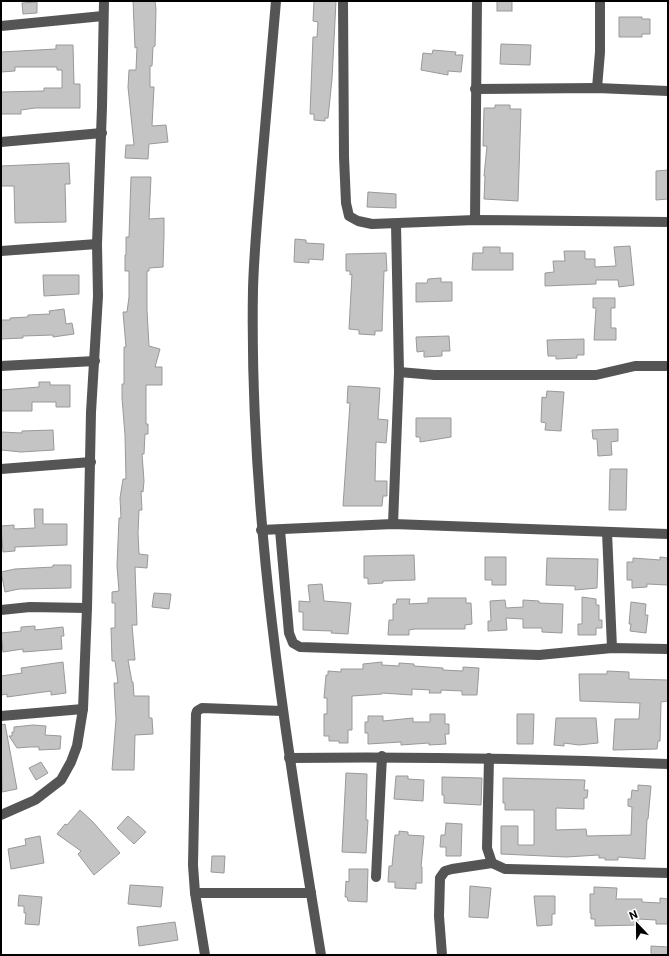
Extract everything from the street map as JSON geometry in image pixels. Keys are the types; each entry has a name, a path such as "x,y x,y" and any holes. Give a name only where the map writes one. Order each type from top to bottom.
{"street":[{"path":"1,815 35,800 61,780 71,762 77,746 83,708 98,296 97,244 102,133 104,1"},
{"path":"276,1 253,288 253,351 261,530 270,616 283,711 321,955"},
{"path":"343,1 346,203 350,216 358,221 372,224 475,220 668,222"},
{"path":"475,220 477,1"},
{"path":"596,88 600,52 600,1"},
{"path":"1,26 103,16"},
{"path":"475,89 596,88 668,91"},
{"path":"1,142 102,133"},
{"path":"393,524 399,372 396,224"},
{"path":"1,251 97,244"},
{"path":"1,366 95,361"},
{"path":"399,372 434,375 596,375 634,366 668,366"},
{"path":"1,469 91,462"},
{"path":"261,530 393,524 668,534"},
{"path":"280,530 289,633 293,643 300,647 539,655 612,648 668,649"},
{"path":"607,532 612,648"},
{"path":"1,610 30,607 87,608"},
{"path":"1,716 83,708"},
{"path":"205,955 195,893 193,865 197,712 208,708 283,711"},
{"path":"290,758 382,756 668,764"},
{"path":"376,877 382,756"},
{"path":"488,758 487,841 492,863"},
{"path":"442,955 439,916 440,878 445,871 492,863 500,868 512,869 668,873"},
{"path":"195,893 311,893"}],"building":[{"path":"133,1 155,1 156,9 155,46 153,47 152,66 150,66 150,87 154,87 152,126 166,125 168,142 149,144 148,159 125,158 126,145 134,145 128,87 129,70 136,70 137,47 135,48"},
{"path":"314,1 336,1 332,79 328,118 325,118 325,121 314,120 314,114 310,114 313,37 317,37 318,22 313,21"},
{"path":"497,1 512,1 512,11 497,11"},
{"path":"37,2 37,13 23,14 22,3"},
{"path":"619,17 642,17 642,19 650,19 650,34 642,34 642,37 619,37"},
{"path":"501,44 531,45 530,65 500,64"},
{"path":"56,45 73,45 74,84 80,84 80,108 35,108 21,110 21,114 1,114 1,92 44,91 44,88 62,88 62,70 57,70 57,67 15,67 15,71 1,72 1,52 56,49"},
{"path":"433,50 456,52 455,55 463,55 461,72 448,71 448,75 421,70 423,53 432,54"},
{"path":"495,105 510,105 510,109 521,109 518,201 484,199 484,176 487,146 483,146 484,108 495,108"},
{"path":"69,163 70,184 65,184 66,222 15,223 14,186 1,186 1,166"},
{"path":"668,170 668,199 656,200 656,171"},
{"path":"131,177 151,177 149,219 164,218 163,267 149,268 149,271 147,271 149,346 160,349 155,367 162,367 162,385 146,385 146,424 148,424 148,434 145,434 144,454 142,454 144,481 143,492 141,491 142,510 139,510 138,533 139,554 148,555 147,568 135,567 137,625 132,625 135,660 128,660 133,682 134,696 149,696 149,718 152,718 153,734 135,735 134,770 112,770 116,719 114,683 118,683 115,661 112,661 111,628 115,628 115,603 112,603 112,592 119,591 117,566 119,518 121,518 120,498 123,479 126,479 122,398 122,384 124,384 124,347 126,347 123,312 127,312 129,297 129,271 125,271 125,255 126,237 129,237"},
{"path":"368,192 396,194 396,208 367,207"},
{"path":"295,239 306,240 306,243 324,244 323,260 309,259 309,263 294,262"},
{"path":"630,246 634,285 619,287 618,280 596,280 596,284 545,286 545,273 554,272 553,261 565,261 564,251 585,251 585,259 595,259 595,267 616,266 614,247"},
{"path":"483,247 500,247 500,253 513,253 513,270 472,270 473,253 483,253"},
{"path":"386,253 387,271 384,271 382,331 375,331 375,335 359,334 359,330 349,329 352,274 350,275 350,271 346,271 346,254"},
{"path":"43,275 79,275 79,294 44,296"},
{"path":"441,278 441,282 452,282 452,301 416,302 416,283 427,283 428,279"},
{"path":"593,298 615,298 615,308 611,308 611,328 616,328 616,340 594,340 596,308 593,308"},
{"path":"64,309 66,324 72,323 74,334 53,337 53,335 23,336 23,338 1,339 1,320 28,317 28,315 50,314 49,311"},
{"path":"449,336 450,351 442,351 442,356 424,357 424,351 417,352 416,337"},
{"path":"584,339 584,355 577,355 577,358 556,359 556,356 548,356 547,340"},
{"path":"39,382 50,382 50,385 70,385 70,407 56,407 56,402 32,402 32,411 1,411 1,390 39,387"},
{"path":"348,386 380,388 378,419 388,420 386,443 376,442 375,481 387,481 387,496 383,496 382,506 343,506 350,403 347,403"},
{"path":"547,391 564,392 561,431 545,430 546,423 541,422 542,397 546,398"},
{"path":"416,418 451,418 451,437 420,442 420,437 416,437"},
{"path":"618,429 618,441 611,442 612,455 598,456 597,439 593,439 592,430"},
{"path":"53,430 54,450 21,452 1,450 1,432 22,433 22,431"},
{"path":"610,469 627,469 626,510 609,510"},
{"path":"34,509 43,509 43,524 67,524 67,545 15,547 15,551 3,552 1,526 14,525 14,529 35,528"},
{"path":"414,555 415,580 383,581 383,583 368,584 368,578 364,578 364,556"},
{"path":"485,557 506,557 506,585 492,585 492,580 485,580"},
{"path":"660,557 668,558 668,585 647,584 647,587 632,588 632,580 627,580 627,562 633,562 633,558 660,560"},
{"path":"547,558 598,559 597,588 575,590 575,586 546,585"},
{"path":"53,565 71,565 71,588 19,589 5,592 1,572 15,569 53,567"},
{"path":"322,584 324,601 351,603 348,634 331,633 332,631 303,630 303,612 299,612 299,601 310,602 308,585"},
{"path":"154,593 171,594 169,609 152,607"},
{"path":"582,597 596,599 596,605 599,605 599,620 602,620 602,628 596,628 596,635 578,635 578,624 582,624"},
{"path":"428,598 466,598 466,603 471,603 472,624 465,625 465,629 415,629 409,630 409,635 388,635 389,620 393,620 393,604 396,604 397,599 410,599 409,604 428,603"},
{"path":"505,600 506,608 523,607 523,600 539,601 539,603 563,604 562,633 542,632 542,628 523,628 523,619 506,618 507,630 488,631 488,621 491,621 490,601"},
{"path":"631,602 646,604 645,615 648,615 646,633 630,631 631,624 629,624"},
{"path":"35,626 35,630 63,627 64,636 61,636 62,649 23,652 23,649 3,652 1,633 21,631 21,627"},
{"path":"63,662 66,693 51,695 51,691 7,697 7,694 1,695 1,676 22,673 21,668"},
{"path":"382,662 382,665 399,666 399,663 414,664 414,666 443,668 443,670 463,671 463,667 479,668 477,695 462,695 462,691 441,690 441,693 429,693 430,690 412,689 412,695 382,693 352,696 352,730 348,730 348,743 329,741 329,736 324,736 324,714 327,714 327,698 324,698 326,675 328,675 328,671 341,672 341,669 363,669 363,664"},
{"path":"607,671 629,672 629,679 668,680 668,701 661,702 660,741 658,741 657,749 613,750 615,719 639,719 640,703 580,701 579,674 607,674"},
{"path":"430,714 445,714 445,724 449,724 449,734 445,734 446,744 429,745 429,743 401,745 401,742 368,744 368,733 365,733 365,722 368,722 368,716 383,716 383,721 413,718 413,722 430,722"},
{"path":"517,714 534,714 533,744 517,744"},
{"path":"556,718 596,718 598,743 579,745 564,743 564,746 554,745"},
{"path":"5,724 17,789 2,792 1,725"},
{"path":"33,725 46,726 45,735 61,736 60,749 39,750 39,747 17,748 9,736 12,736 14,727"},
{"path":"41,762 48,773 36,780 29,768"},
{"path":"346,773 367,774 366,820 368,820 366,853 342,852"},
{"path":"396,776 408,776 408,779 424,780 423,801 394,799"},
{"path":"442,777 482,778 481,805 444,803 444,795 442,795"},
{"path":"503,778 585,780 584,790 588,790 587,798 584,798 584,809 556,808 556,830 586,829 587,836 631,835 632,807 628,806 628,799 631,799 632,790 638,791 638,785 651,786 647,819 645,859 618,857 618,860 605,860 605,858 599,858 599,855 566,857 501,854 501,826 518,826 518,845 534,845 534,810 505,810 505,803 503,803"},
{"path":"80,810 93,822 120,853 94,875 78,854 81,851 57,834"},
{"path":"128,816 146,832 134,844 117,828"},
{"path":"446,823 462,824 461,856 446,856 446,847 440,847 441,835 445,835"},
{"path":"399,831 408,832 408,835 424,836 421,867 422,883 416,883 416,889 395,888 395,882 388,882 389,866 392,866 395,835 399,835"},
{"path":"40,836 44,863 11,869 8,849 26,845 25,839"},
{"path":"212,856 225,856 224,873 211,872"},
{"path":"349,869 368,869 367,902 348,901 347,897 345,897 346,881 349,882"},
{"path":"130,885 163,887 161,907 128,904"},
{"path":"470,886 491,888 488,918 469,917"},
{"path":"594,887 617,888 616,899 642,899 642,902 660,903 660,898 668,899 668,924 656,924 656,920 638,919 638,925 595,926 595,919 591,919 590,913 590,894 594,894"},
{"path":"19,895 42,897 39,925 25,924 26,913 24,913 24,906 18,906"},
{"path":"534,896 555,896 555,914 552,914 552,925 537,926"},
{"path":"175,922 178,940 139,946 137,927"},
{"path":"651,946 668,947 668,955 651,955"}]}
